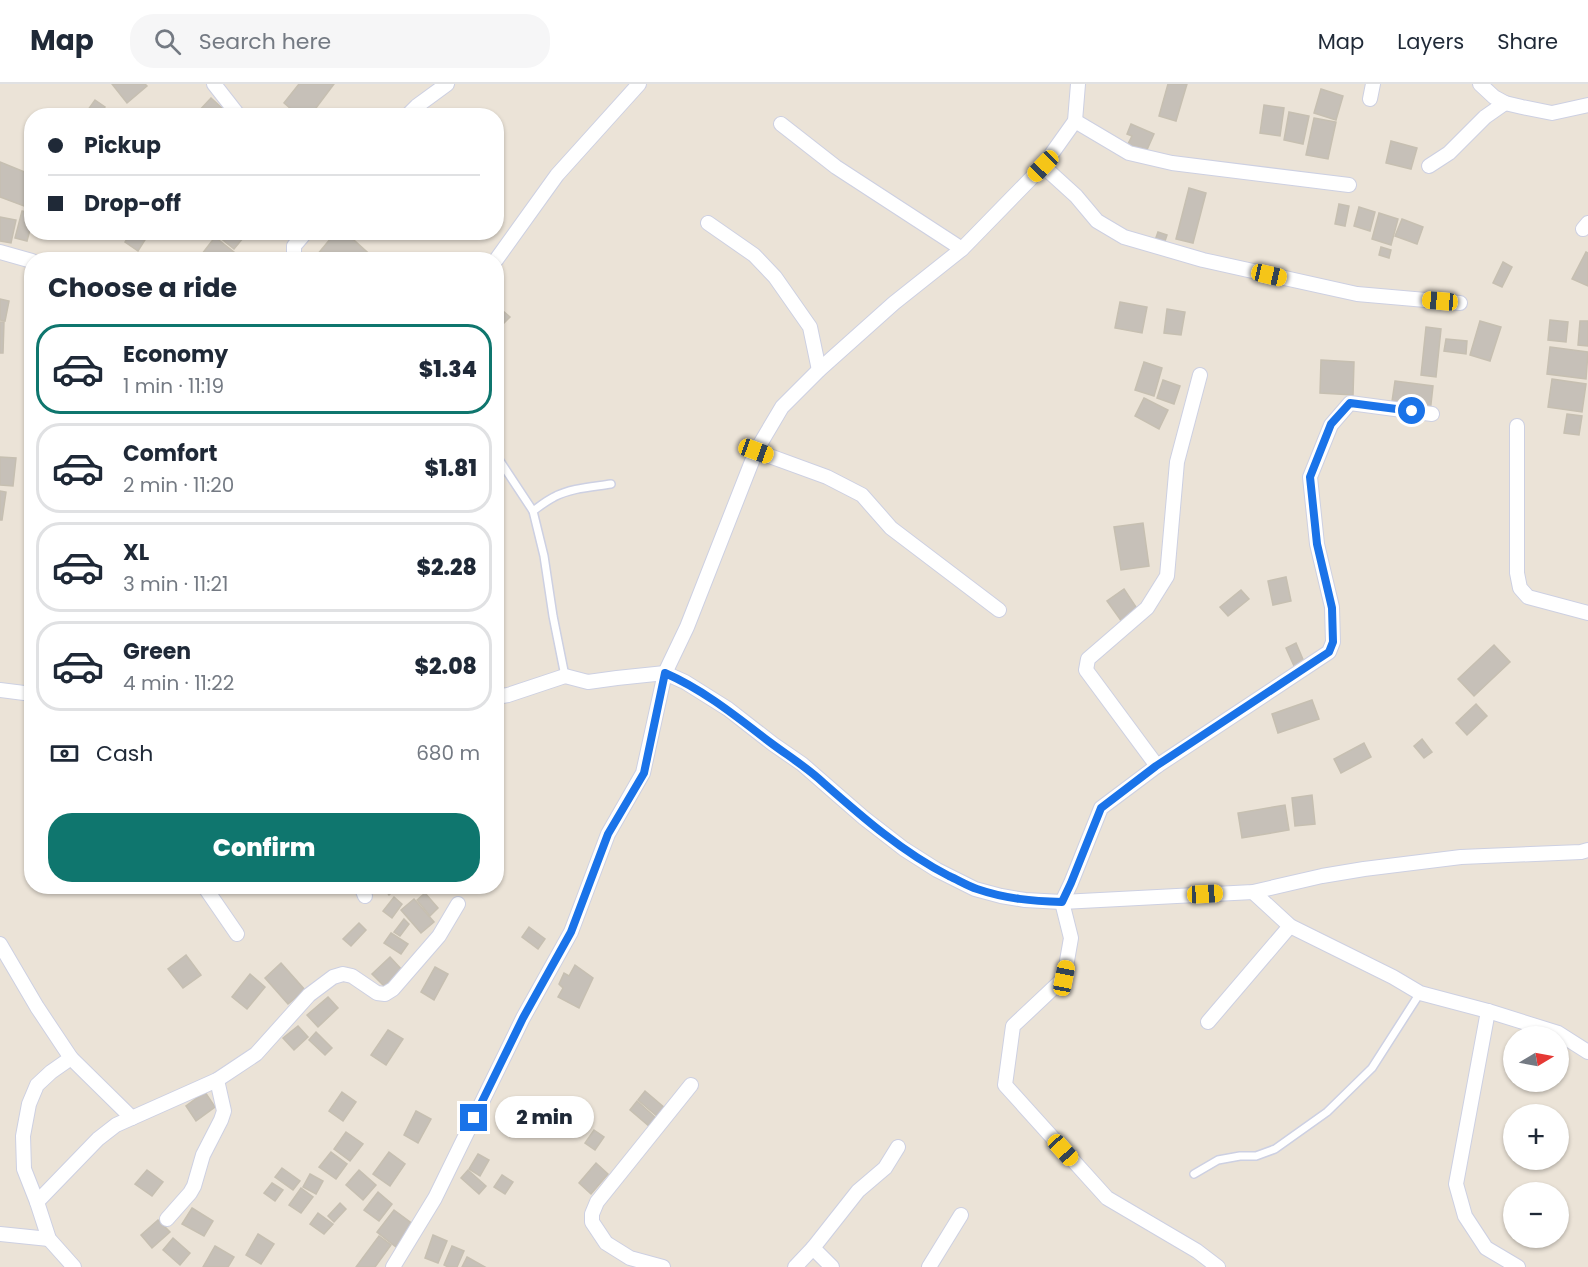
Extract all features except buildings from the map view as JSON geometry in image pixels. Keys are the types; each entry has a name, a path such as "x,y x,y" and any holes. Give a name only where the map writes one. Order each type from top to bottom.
{"street":[{"path":"214,84 233,108"},
{"path":"415,108 447,84"},
{"path":"502,252 557,175 639,84"},
{"path":"393,1267 435,1198 523,1018 571,932 608,834 644,773 665,673 687,627 756,451 782,407 819,370 894,303 962,249 1043,166 1075,121 1078,84"},
{"path":"1370,99 1374,84"},
{"path":"1480,84 1504,103 1551,113 1588,105"},
{"path":"1429,166 1449,153 1485,117 1504,103"},
{"path":"1075,121 1129,153 1172,163 1349,185"},
{"path":"781,124 836,167 962,249"},
{"path":"1043,166 1076,196 1097,220 1124,237 1203,260 1357,294 1460,303"},
{"path":"708,223 754,255 775,277 810,327 819,370"},
{"path":"0,252 24,259"},
{"path":"1156,766 1086,670 1088,659 1147,608 1167,576 1177,462 1200,375"},
{"path":"1218,1267 1197,1251 1107,1198 1005,1085 1013,1026 1064,978 1071,938 1062,902 1101,808 1156,766 1329,652 1333,642 1332,608 1317,544 1310,477 1331,424 1350,403 1432,414"},
{"path":"1517,426 1517,573 1520,588 1528,597 1588,613"},
{"path":"756,451 827,477 862,495 891,528 999,610"},
{"path":"504,696 565,676 588,682 665,673 685,682 728,709 802,764 896,843 937,870 975,889 1025,900 1062,902 1253,892 1322,876 1375,868 1461,857 1581,852 1588,849"},
{"path":"0,690 24,692"},
{"path":"1253,892 1290,926 1393,977 1420,993 1558,1033 1588,1052"},
{"path":"210,894 237,934"},
{"path":"38,1202 98,1139 116,1125 217,1080 256,1054 309,995 333,977 343,974 352,976 377,993 385,994 393,990 439,936 458,904"},
{"path":"1208,1022 1290,926"},
{"path":"0,944 37,1007 71,1058 132,1118"},
{"path":"1488,1011 1456,1184 1465,1216 1486,1248 1518,1267"},
{"path":"71,1058 37,1085 29,1104 23,1136 24,1169 38,1202 49,1239 74,1267"},
{"path":"167,1219 194,1186 203,1155 221,1120 224,1111 217,1080"},
{"path":"663,1267 630,1258 606,1243 592,1222 592,1214 597,1202 691,1085"},
{"path":"795,1267 858,1191 885,1168 898,1147"},
{"path":"929,1267 961,1215"},
{"path":"0,1234 49,1239"},
{"path":"813,1248 832,1267"}],"lane":[{"path":"504,468 533,511 544,556 565,676"},
{"path":"533,511 562,493 611,484"},
{"path":"1194,1174 1218,1160 1256,1156 1275,1149 1327,1112 1372,1068 1420,993"}],"route":[{"path":"474,1118 523,1018 571,932 608,834 644,773 665,673 685,682 728,709 802,764 904,849 937,870 975,889 1001,896 1062,902 1101,808 1156,766 1329,652 1333,642 1332,608 1317,544 1310,477 1331,424 1350,403 1412,411"}]}
